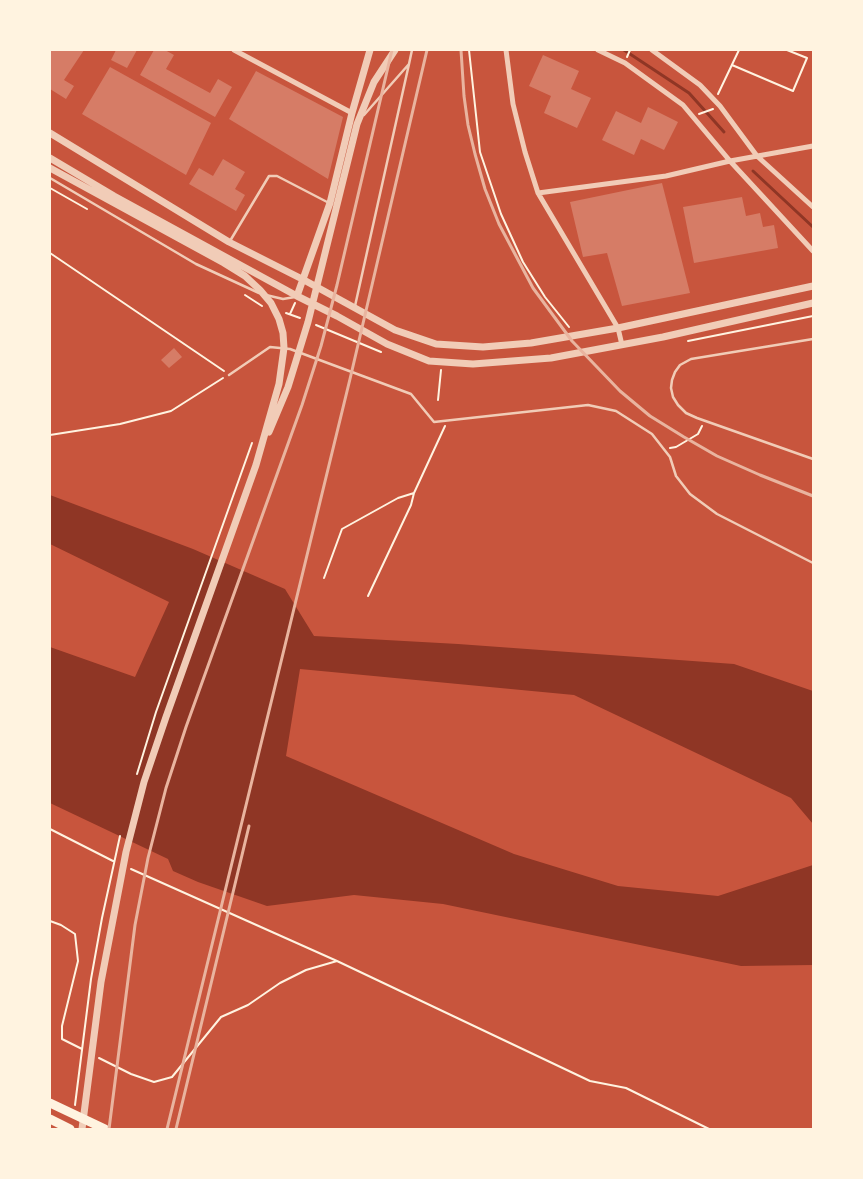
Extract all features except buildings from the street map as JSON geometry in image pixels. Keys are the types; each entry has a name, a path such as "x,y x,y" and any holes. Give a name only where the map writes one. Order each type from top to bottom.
{"highway":[{"path":"50,1103 105,1129"},
{"path":"50,1119 70,1129"}],"street":[{"path":"234,50 352,113"},
{"path":"297,296 330,203 370,50"},
{"path":"82,1129 101,982 126,852 144,782 256,465 288,387 314,302 357,124 374,82 394,50"},
{"path":"506,50 513,104 538,193 618,328 622,345"},
{"path":"598,50 625,62 684,105 730,161 813,251"},
{"path":"652,50 700,85 720,106 757,156 813,207"},
{"path":"50,133 229,242 304,280 395,330 436,344 483,346 531,343 618,328 813,286"},
{"path":"538,193 666,176 730,161 813,146"},
{"path":"50,158 114,196 297,296 388,344 429,361 473,364 551,358 622,345 813,303"},
{"path":"50,168 245,276 271,303 283,333 283,366 256,465"}],"lane":[{"path":"354,308 412,50"},
{"path":"357,124 380,95 409,64"},
{"path":"229,242 269,176 277,176 330,203"},
{"path":"50,178 196,264 222,277 273,297 288,299 297,296"},
{"path":"813,338 691,359 680,365 675,372 671,388 673,397 678,405 697,418 813,459"},
{"path":"228,375 270,347 290,349 411,394 434,422 588,405 616,411 652,434 670,457 676,476 690,494 716,514 813,563"}],"path":[{"path":"469,50 480,152 501,214 524,262 546,297 570,329"},
{"path":"715,101 739,50"},
{"path":"732,65 793,91 807,58 787,50"},
{"path":"693,117 720,106"},
{"path":"50,253 228,375 171,411 120,424 50,434"},
{"path":"253,296 244,292 262,306"},
{"path":"290,314 297,296"},
{"path":"284,312 303,319"},
{"path":"684,342 813,316"},
{"path":"312,323 385,353"},
{"path":"434,369 442,370 438,400"},
{"path":"368,596 448,420"},
{"path":"663,448 676,447 698,434 702,426"},
{"path":"324,578 342,529 398,498 414,494"},
{"path":"50,829 115,861"},
{"path":"124,865 337,961 590,1081 626,1088 709,1129"},
{"path":"50,921 61,925 75,934 78,961 62,1026 62,1040 85,1051"},
{"path":"93,1054 131,1074 154,1082 172,1077 221,1017 248,1005 280,983 306,970 337,961"}],"shaded area":[{"path":"50,495 193,549 285,589 314,636 458,644 734,664 813,691 813,824 791,798 574,695 300,669 286,756 514,854 618,886 718,896 813,865 813,965 741,966 443,904 354,895 267,906 198,882 173,871 168,859 50,803 50,647 135,677 169,602 50,544"}],"waterway":[{"path":"624,50 689,93 724,132"},
{"path":"753,171 813,227"}],"railway":[{"path":"109,1129 135,925 148,858 166,788 186,727 302,405 321,346 392,50"},
{"path":"167,1129 350,379 427,50"},
{"path":"461,50 468,125 485,189 499,224 533,288 572,341 620,391 650,416 717,456 813,496"},
{"path":"176,1129 249,826"}]}
